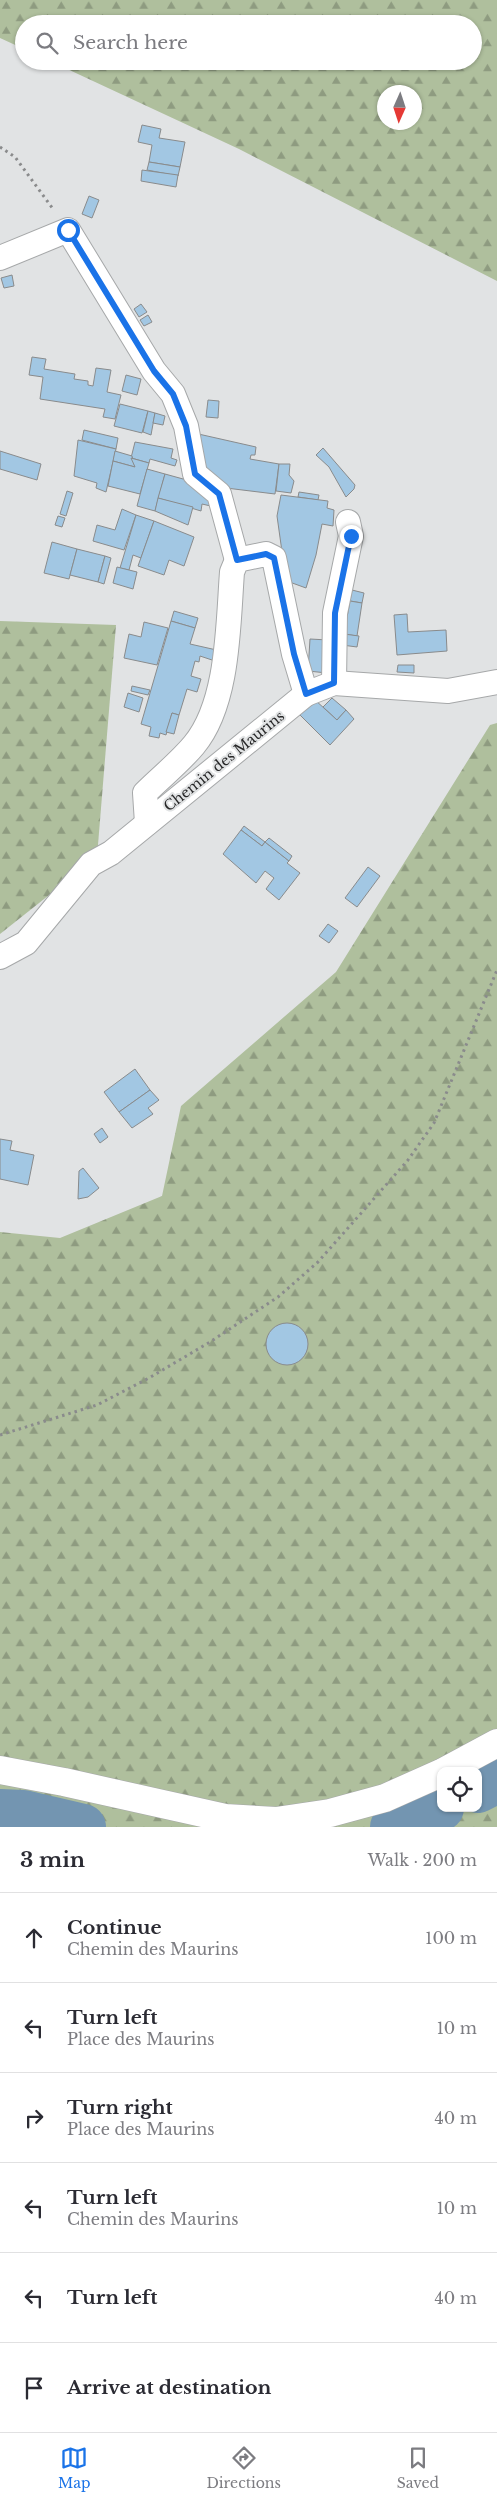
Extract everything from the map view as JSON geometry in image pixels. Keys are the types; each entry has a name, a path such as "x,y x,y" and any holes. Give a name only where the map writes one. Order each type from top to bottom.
{"main road":[{"path":"452,1767 497,1743"},
{"path":"0,1770 64,1782 225,1818 276,1822 330,1813 385,1798 437,1775"}],"street":[{"path":"0,258 68,230 154,371 173,394 186,426 195,474 219,494 237,560 232,572 224,676 209,718 195,744 145,793 147,823"},
{"path":"334,683 335,613 351,536 348,522"},
{"path":"237,560 266,554 274,558 294,654 306,694"},
{"name":"Chemin des Maurins","path":"0,957 26,943 91,864 111,853 306,694 334,683 448,691 497,682"}],"path":[{"path":"0,147 15,158 68,230"},
{"path":"0,1435 96,1405 149,1378 210,1342 278,1297 318,1262 408,1160 434,1123 497,970"}],"green space":[{"path":"0,0 497,0 497,281 239,149 69,70 482,70 482,15 15,15 15,45 0,38"},
{"path":"0,621 116,625 97,857 0,934"},
{"path":"497,723 497,1827 0,1827 0,1232 60,1238 162,1196 181,1106 336,972 490,725"}],"building":[{"path":"142,125 161,129 159,138 185,142 180,167 149,162 152,145 138,142"},
{"path":"149,162 180,167 178,176 147,170"},
{"path":"142,170 178,175 176,187 141,181"},
{"path":"89,196 99,200 92,218 82,214"},
{"path":"12,275 14,286 4,288 1,278"},
{"path":"141,304 147,312 139,317 134,309"},
{"path":"148,315 152,322 144,326 140,320"},
{"path":"32,357 46,359 44,369 75,374 74,379 88,381 88,385 93,386 96,368 111,370 107,392 121,395 115,419 103,417 105,409 40,399 43,377 29,375"},
{"path":"126,375 141,379 137,395 122,391"},
{"path":"208,400 219,401 218,418 206,417"},
{"path":"120,404 148,411 142,433 114,426"},
{"path":"148,411 155,413 151,435 143,432"},
{"path":"155,413 165,416 163,425 153,423"},
{"path":"84,430 118,438 116,449 82,440"},
{"path":"194,433 256,447 255,455 251,455 250,459 279,464 275,494 226,488 196,463"},
{"path":"78,440 116,449 106,492 96,488 97,483 74,476"},
{"path":"135,442 173,449 171,458 177,460 175,466 150,459 149,463 131,458"},
{"path":"323,448 355,485 354,489 346,497 329,467 316,455"},
{"path":"0,451 41,464 37,480 0,469"},
{"path":"115,451 132,456 135,467 113,461"},
{"path":"131,458 149,463 140,494 108,486 113,461 135,467"},
{"path":"279,464 290,464 289,475 294,481 291,493 276,491"},
{"path":"147,469 165,474 155,511 137,506"},
{"path":"165,474 194,482 215,507 202,504 201,511 158,498"},
{"path":"67,491 73,493 66,516 60,514"},
{"path":"299,492 319,495 318,500 298,497"},
{"path":"281,495 328,501 327,508 334,510 333,526 322,524 316,555 306,588 284,580 284,566 277,516"},
{"path":"158,498 193,507 188,525 155,511"},
{"path":"122,509 136,515 124,550 93,541 97,525 115,530"},
{"path":"136,515 154,521 141,558 133,555 129,570 120,568"},
{"path":"58,516 65,518 62,527 55,525"},
{"path":"154,521 194,537 184,566 169,560 164,575 138,566"},
{"path":"52,542 77,549 69,579 44,573"},
{"path":"77,549 105,556 98,582 70,575"},
{"path":"105,556 111,558 104,584 98,582"},
{"path":"117,567 137,572 133,589 113,583"},
{"path":"352,590 364,593 362,603 350,601"},
{"path":"350,601 362,603 357,636 344,634"},
{"path":"174,611 198,618 195,628 171,621"},
{"path":"407,614 408,632 446,630 447,651 397,655 394,615"},
{"path":"171,621 195,628 190,644 221,651 218,662 200,656 199,662 195,661 191,676 201,679 197,692 187,689 179,715 172,713 166,735 160,733 159,738 149,736 151,727 141,724"},
{"path":"144,622 168,628 157,665 124,658 129,634 141,637"},
{"path":"344,634 359,636 357,647 342,645"},
{"path":"310,639 328,640 327,673 308,671"},
{"path":"398,665 414,665 414,673 397,672"},
{"path":"132,686 150,690 148,695 131,691"},
{"path":"128,693 143,698 139,712 124,707"},
{"path":"332,698 346,710 337,720 323,707"},
{"path":"314,699 337,720 346,710 354,719 330,745 299,714"},
{"path":"172,713 179,715 174,734 166,732"},
{"path":"244,826 265,842 262,846 241,830"},
{"path":"241,830 262,846 265,842 289,861 287,863 300,873 279,900 266,889 274,878 265,871 256,883 223,854"},
{"path":"269,838 292,856 289,861 265,842"},
{"path":"368,867 380,876 357,907 345,898"},
{"path":"328,924 338,931 329,943 319,936"},
{"path":"135,1069 150,1090 119,1112 104,1092"},
{"path":"150,1090 159,1100 148,1108 153,1114 132,1128 119,1112"},
{"path":"102,1128 108,1137 100,1143 94,1134"},
{"path":"0,1139 12,1141 10,1150 34,1155 28,1185 0,1179"},
{"path":"83,1168 99,1188 88,1197 78,1199 79,1171"},
{"path":"287,1323 302,1329 308,1344 302,1359 287,1365 272,1359 266,1344 272,1329"}],"waterway":[{"path":"482,1788 497,1780"},
{"path":"393,1827 437,1810"},
{"path":"0,1812 23,1813 83,1827"}],"route":[{"path":"68,230 154,371 173,394 186,426 195,474 219,494 237,560 266,554 274,558 294,654 306,694 334,683 335,613 351,536"}]}
